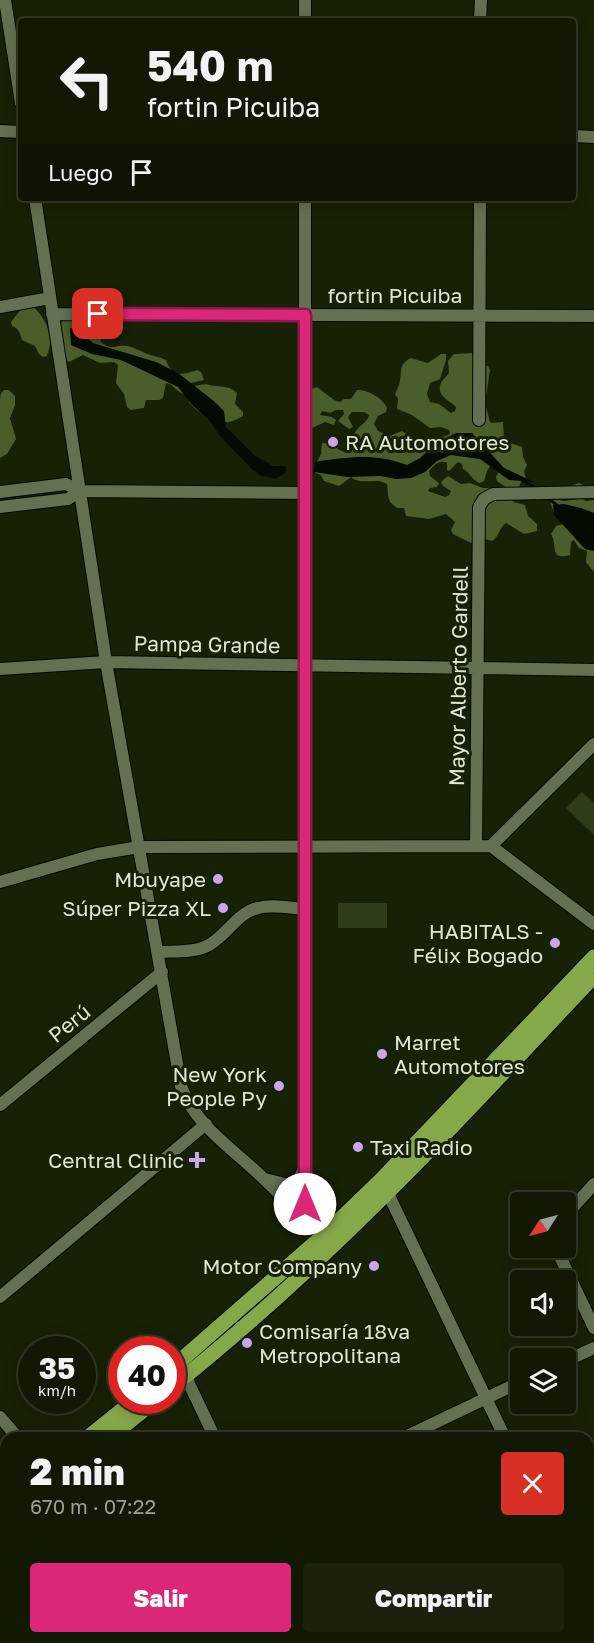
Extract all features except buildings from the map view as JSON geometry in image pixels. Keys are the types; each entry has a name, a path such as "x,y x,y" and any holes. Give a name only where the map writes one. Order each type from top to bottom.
{"main road":[{"path":"384,1186 594,957"},
{"path":"186,1364 271,1303 333,1236 594,976"},
{"path":"94,1432 116,1414"},
{"path":"116,1432 139,1414"}],"street":[{"path":"5,0 18,84"},
{"path":"305,0 305,18"},
{"path":"480,18 481,0"},
{"path":"0,131 18,132"},
{"path":"576,136 594,137"},
{"path":"35,201 106,662 181,1086 188,1103 206,1124 306,1221 333,1236"},
{"path":"305,201 305,1204 333,1236"},
{"path":"478,420 480,201"},
{"path":"0,307 50,298"},
{"name":"fortin Picuiba","path":"52,314 594,316"},
{"path":"0,492 66,484 80,491 305,493"},
{"path":"0,507 68,499 80,491"},
{"name":"Mayor Alberto Gardell","path":"476,846 479,507 484,499 494,494 594,492"},
{"name":"Pampa Grande","path":"0,669 106,662 594,670"},
{"path":"491,846 594,744"},
{"path":"0,882 97,854 139,848 491,846 594,924"},
{"path":"158,952 208,946 245,914 256,908 266,906 305,909"},
{"name":"Perú","path":"0,1105 162,972"},
{"path":"0,1297 206,1124"},
{"path":"264,1178 285,1185 293,1184 299,1179 305,1167"},
{"path":"576,1204 594,1184"},
{"path":"384,1186 502,1432"},
{"path":"561,1258 594,1328"},
{"path":"576,1356 594,1348"},
{"path":"186,1382 212,1432"},
{"path":"416,1432 510,1388"},
{"path":"0,1417 13,1432"}],"green space":[{"path":"30,304 41,315 48,327 50,341 47,356 43,357 35,346 22,340 18,330 12,326 11,322 22,308"},
{"path":"72,317 102,322 105,334 100,341 104,345 111,347 124,345 164,359 171,370 179,374 197,370 201,372 204,380 191,383 184,394 166,383 163,398 146,400 144,408 131,410 127,407 124,394 116,383 118,365 114,362 100,363 83,355 69,362 65,359 59,326 64,318"},
{"path":"474,353 483,366 488,366 490,370 485,403 490,422 503,422 504,441 522,447 527,465 524,471 526,479 521,482 518,490 510,490 497,481 499,471 491,465 484,481 480,483 463,469 462,464 458,462 449,471 447,463 442,462 429,471 430,476 439,483 437,487 430,488 428,491 445,497 449,495 451,491 441,482 448,476 461,484 470,483 483,488 497,488 514,502 525,505 528,516 537,524 537,531 524,534 506,523 492,541 484,539 471,543 453,534 451,530 455,522 446,514 429,519 406,516 404,508 397,508 390,502 387,484 378,481 360,481 351,477 339,486 324,481 321,475 315,473 322,443 350,453 352,447 349,435 355,433 369,415 364,412 352,412 348,417 353,427 349,429 338,421 344,414 343,410 330,413 322,411 320,415 336,420 334,425 325,422 312,428 309,422 311,411 298,404 298,391 307,391 317,387 340,402 344,399 351,399 357,390 370,393 378,397 387,408 386,412 378,416 374,424 378,431 390,436 402,431 412,439 423,442 450,434 449,430 441,427 430,428 412,415 397,409 398,398 395,395 402,366 411,358 428,363 441,354 446,354 440,379 430,383 427,394 430,402 439,404 451,413 456,407 443,397 440,390 442,381 449,373 448,361 454,354"},
{"path":"206,384 234,390 237,393 235,404 243,412 243,416 231,422 224,422 212,419 196,410 189,402 191,390 194,386"},
{"path":"4,390 9,390 15,396 15,405 10,418 16,439 7,454 0,458 0,399"},
{"path":"579,483 588,487 581,498 586,501 594,500 594,572 586,562 587,551 579,548 574,540 571,542 570,555 559,556 555,551 551,534 556,526 564,524 554,513 550,502 554,499 564,501 579,499 567,487"},
{"path":"582,792 594,803 594,835 566,808"},
{"path":"338,903 387,903 387,928 338,928"}],"shaded area":[{"path":"70,328 76,329 93,343 156,362 178,373 224,411 226,427 254,455 273,466 286,466 285,473 275,479 260,475 220,436 209,420 192,405 178,387 121,360 92,354 71,345"},
{"path":"456,433 472,433 504,468 534,482 509,480 480,459 451,455 411,478 347,477 314,472 315,463 319,461 353,457 374,457 407,465 420,458 437,443"},
{"path":"564,504 594,513 594,551 585,549 554,515 553,505"}],"waterway":[{"path":"523,481 536,488"},
{"path":"548,498 559,507"}],"place":[{"name":"RA Automotores","path":"333,442"},
{"name":"Mbuyape","path":"218,879"},
{"name":"Súper Pizza XL","path":"223,908"},
{"name":"HABITALS - Félix Bogado","path":"555,943"},
{"name":"Marret Automotores","path":"382,1054"},
{"name":"New York People Py","path":"279,1086"},
{"name":"Taxi Radio","path":"358,1147"},
{"name":"Central Clinic","path":"197,1160"},
{"name":"Motor Company","path":"374,1266"},
{"name":"Comisaría 18va Metropolitana","path":"247,1343"}],"route":[{"path":"98,314 305,315 305,1204"}]}
